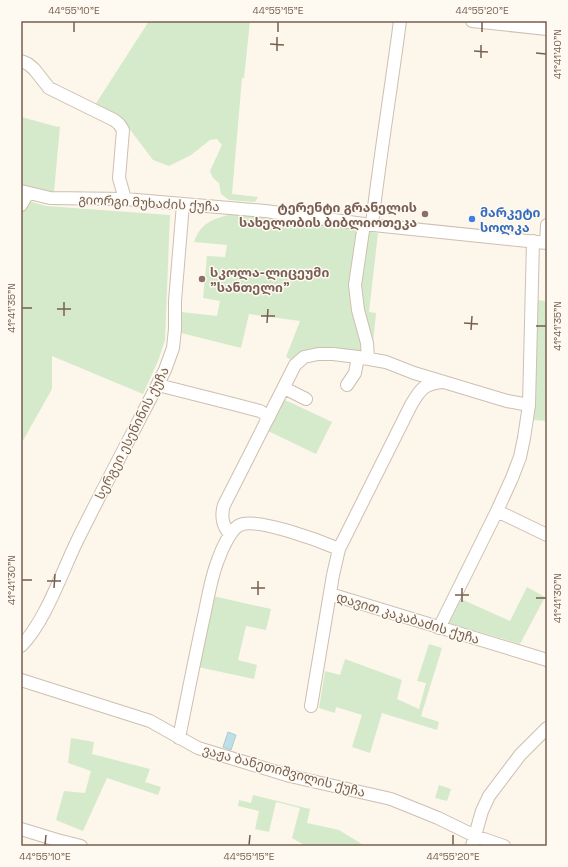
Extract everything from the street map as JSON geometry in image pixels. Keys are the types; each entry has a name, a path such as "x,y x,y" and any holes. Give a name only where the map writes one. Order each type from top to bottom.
{"street":[{"path":"347,385 363,358 367,343 358,310 355,285 379,167 391,95 400,21"},
{"path":"472,21 547,29"},
{"path":"21,61 34,68 49,88 114,120 119,124 123,130 119,178 125,199"},
{"path":"21,205 25,192"},
{"name":"გიორგი მუხაძის ქუჩა","path":"25,192 50,198 125,199 265,211 368,224 546,243 547,225"},
{"name":"სერგეი ესენინის ქუჩა","path":"21,646 44,612 89,516 165,370 173,348 175,301 183,204"},
{"path":"439,628 497,511 520,457 528,405 533,242"},
{"path":"230,534 225,529 222,513 224,505 270,417 295,365 304,357 318,354 333,354 386,362 443,382 507,401 528,405"},
{"name":"დავით კაკაბაძის ქუჩა","path":"443,382 427,384 417,395 339,549 330,594 547,660"},
{"path":"158,385 237,404 260,411 270,417"},
{"path":"284,388 306,400"},
{"path":"497,511 547,535"},
{"path":"179,738 208,595 217,561 230,534 238,525 249,522 273,527 317,540 339,549"},
{"path":"311,706 330,594"},
{"name":"ვაჟა ბანეთიშვილის ქუჩა","path":"21,680 150,721 198,748 290,776 391,799 438,818 474,841 504,846"},
{"path":"474,841 482,811 489,796 520,755 547,728"},
{"path":"21,829 81,846"}],"green space":[{"path":"149,21 250,21 244,78 242,78 232,194 258,197 255,202 229,200 221,194 219,183 213,178 210,171 222,145 217,139 210,140 191,155 169,166 153,160 128,127 117,116 95,105"},
{"path":"21,117 58,127 60,126 54,192 21,185"},
{"path":"21,199 46,206 170,215 165,340 158,361 143,394 52,356 52,389 21,444"},
{"path":"232,214 344,227 378,233 369,312 376,313 372,354 343,349 301,353 291,360 286,357 300,321 249,314 241,348 181,333 179,308 181,312 217,316 220,301 203,298 207,256 225,257 227,245 194,242 200,230 208,222"},
{"path":"537,300 547,301 547,421 534,420"},
{"path":"283,399 332,422 316,454 268,431"},
{"path":"527,587 545,597 520,644 449,623 461,599 510,621"},
{"path":"213,596 271,609 266,630 246,626 238,660 257,665 254,679 198,667"},
{"path":"429,644 442,648 421,716 439,722 437,730 382,713 370,753 352,747 362,715 336,707 335,713 319,708 325,671 340,675 345,659 402,680 397,699 419,709 426,683 417,681"},
{"path":"71,738 94,742 92,754 150,769 145,782 161,787 158,795 107,778 83,831 56,820 64,791 85,793 91,771 68,763"},
{"path":"439,785 451,789 447,801 435,798"},
{"path":"253,795 310,809 307,823 339,830 365,846 306,846 292,838 300,808 276,802 269,832 255,829 259,811 238,806 239,800 251,803"}],"water":[{"path":"228,732 236,735 231,750 223,747"}],"place":[{"name":"ტერენტი გრანელის სახელობის ბიბლიოთეკა","path":"425,214"},
{"name":"მარკეტი სოლკა","path":"472,219"},
{"name":"სკოლა-ლიცეუმი \"სანთელი\"","path":"202,279"}]}
